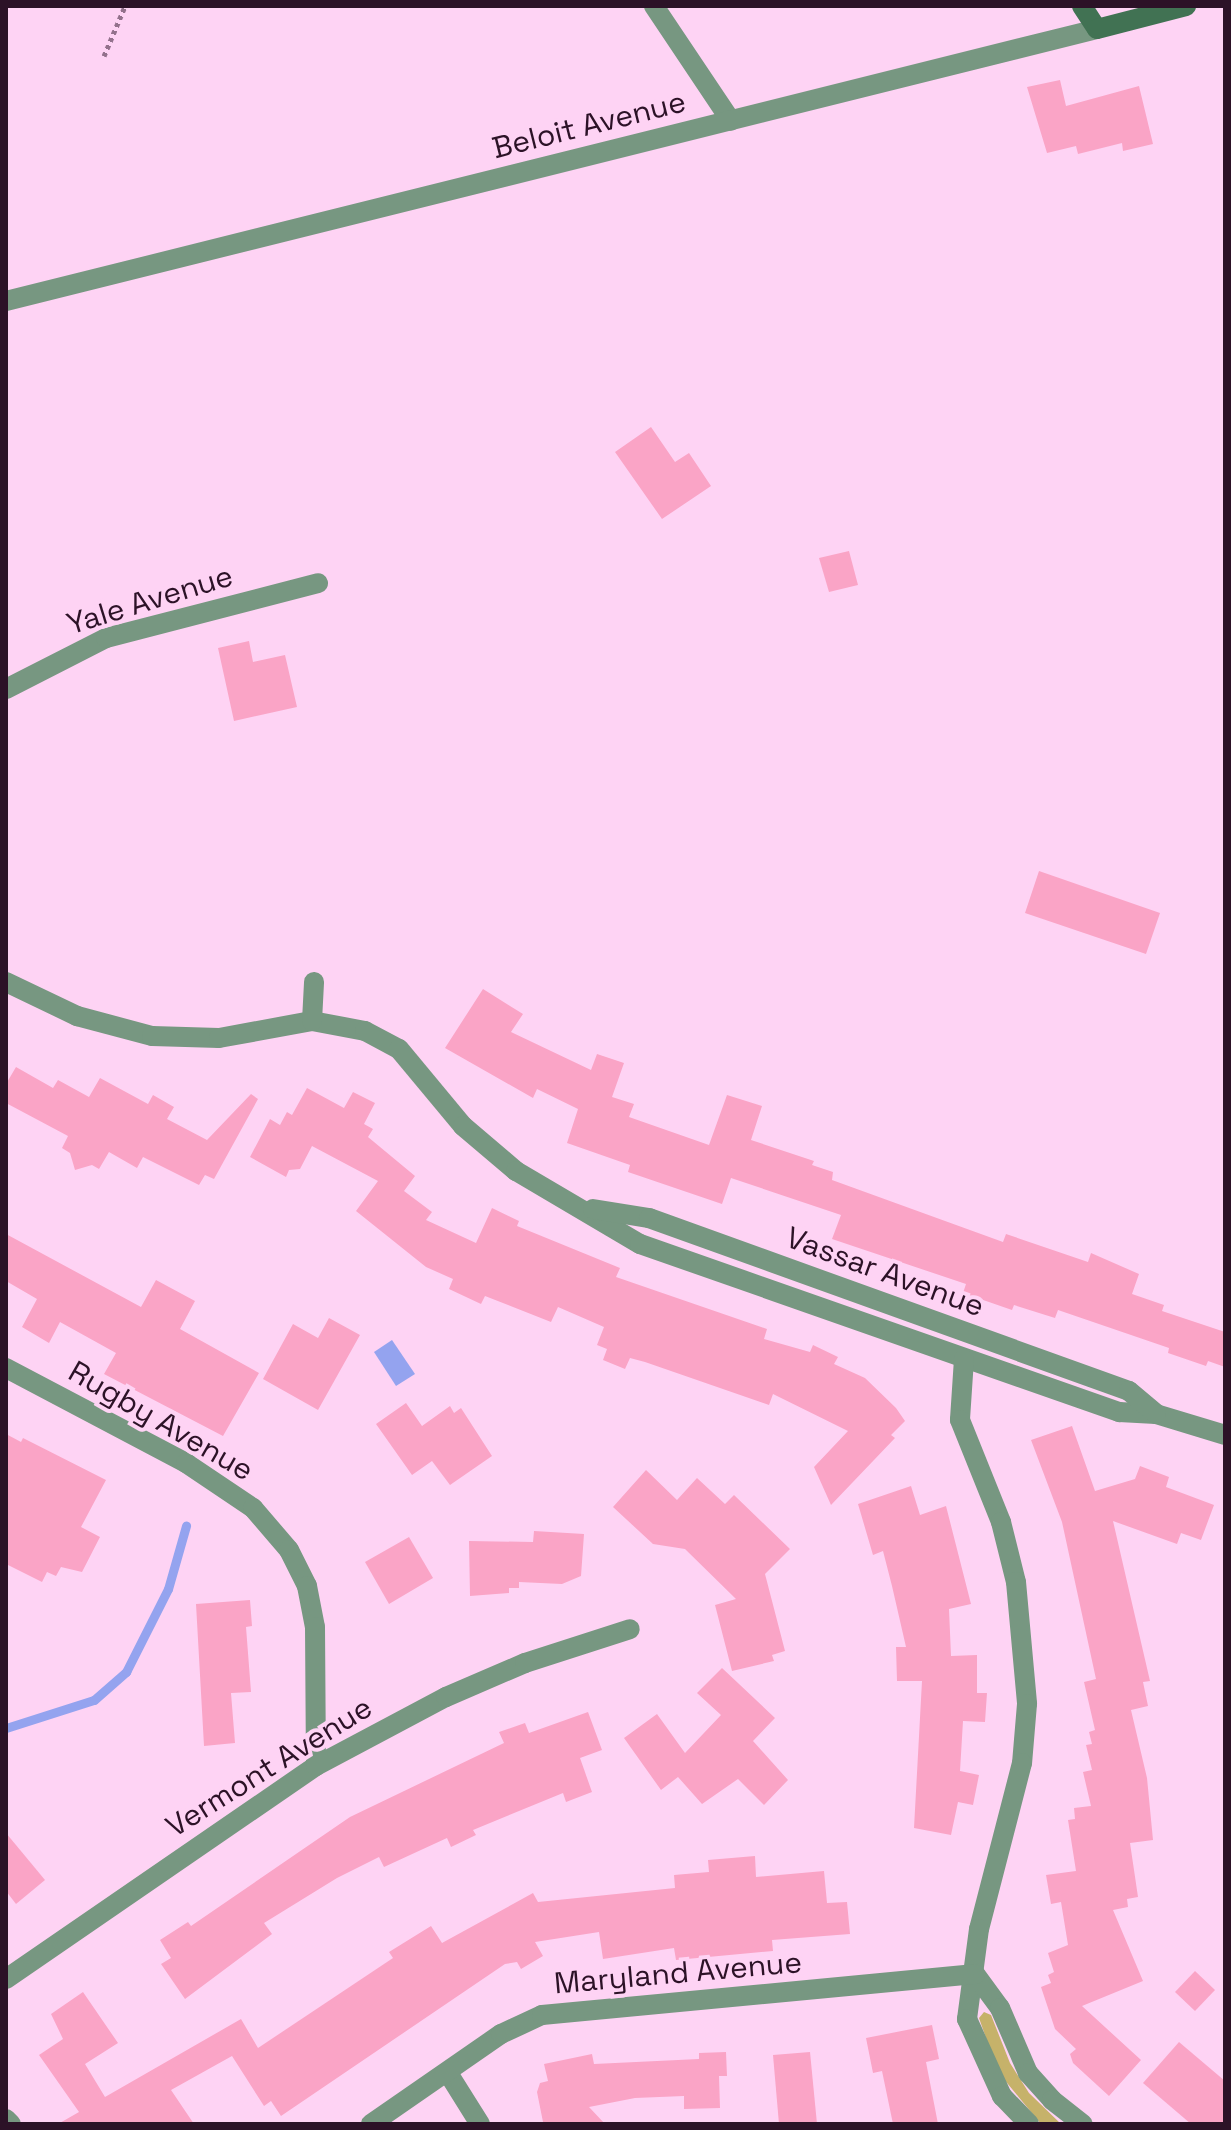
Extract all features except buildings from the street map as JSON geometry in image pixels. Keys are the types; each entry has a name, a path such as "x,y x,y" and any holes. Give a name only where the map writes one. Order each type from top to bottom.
{"street":[{"path":"654,6 731,121"},
{"path":"1082,6 1097,29"},
{"name":"Beloit Avenue","path":"6,301 1186,6"},
{"name":"Yale Avenue","path":"6,689 106,638 318,583"},
{"name":"Vassar Avenue","path":"6,982 77,1016 152,1036 219,1038 312,1021 365,1031 399,1049 463,1126 516,1171 585,1208 640,1244 1119,1412 1156,1414 1225,1435"},
{"path":"312,1021 314,982"},
{"name":"Vassar Avenue","path":"585,1208 649,1218 1129,1391 1156,1414"},
{"path":"964,1359 960,1420 1001,1522 1016,1582 1027,1704 1022,1763 979,1929 967,2019 1002,2096 1029,2124"},
{"name":"Rugby Avenue","path":"6,1368 186,1463 253,1508 289,1550 307,1586 315,1627 316,1766"},
{"name":"Vermont Avenue","path":"6,1979 316,1766 446,1697 525,1663 630,1629"},
{"path":"975,1974 1000,2008 1028,2073 1052,2100 1083,2124"},
{"name":"Maryland Avenue","path":"371,2124 501,2034 542,2015 975,1974"},
{"path":"448,2073 480,2124"},
{"path":"6,2119 11,2124"}],"path":[{"path":"104,56 125,6"}],"shaded area":[{"path":"984,2012 991,2015 1010,2063 1029,2093 1061,2124 1041,2124 998,2072 979,2018"}],"water":[{"path":"392,1340 415,1374 396,1386 374,1352"}],"waterway":[{"path":"6,1728 94,1700 126,1672 168,1589 186,1526"}]}
